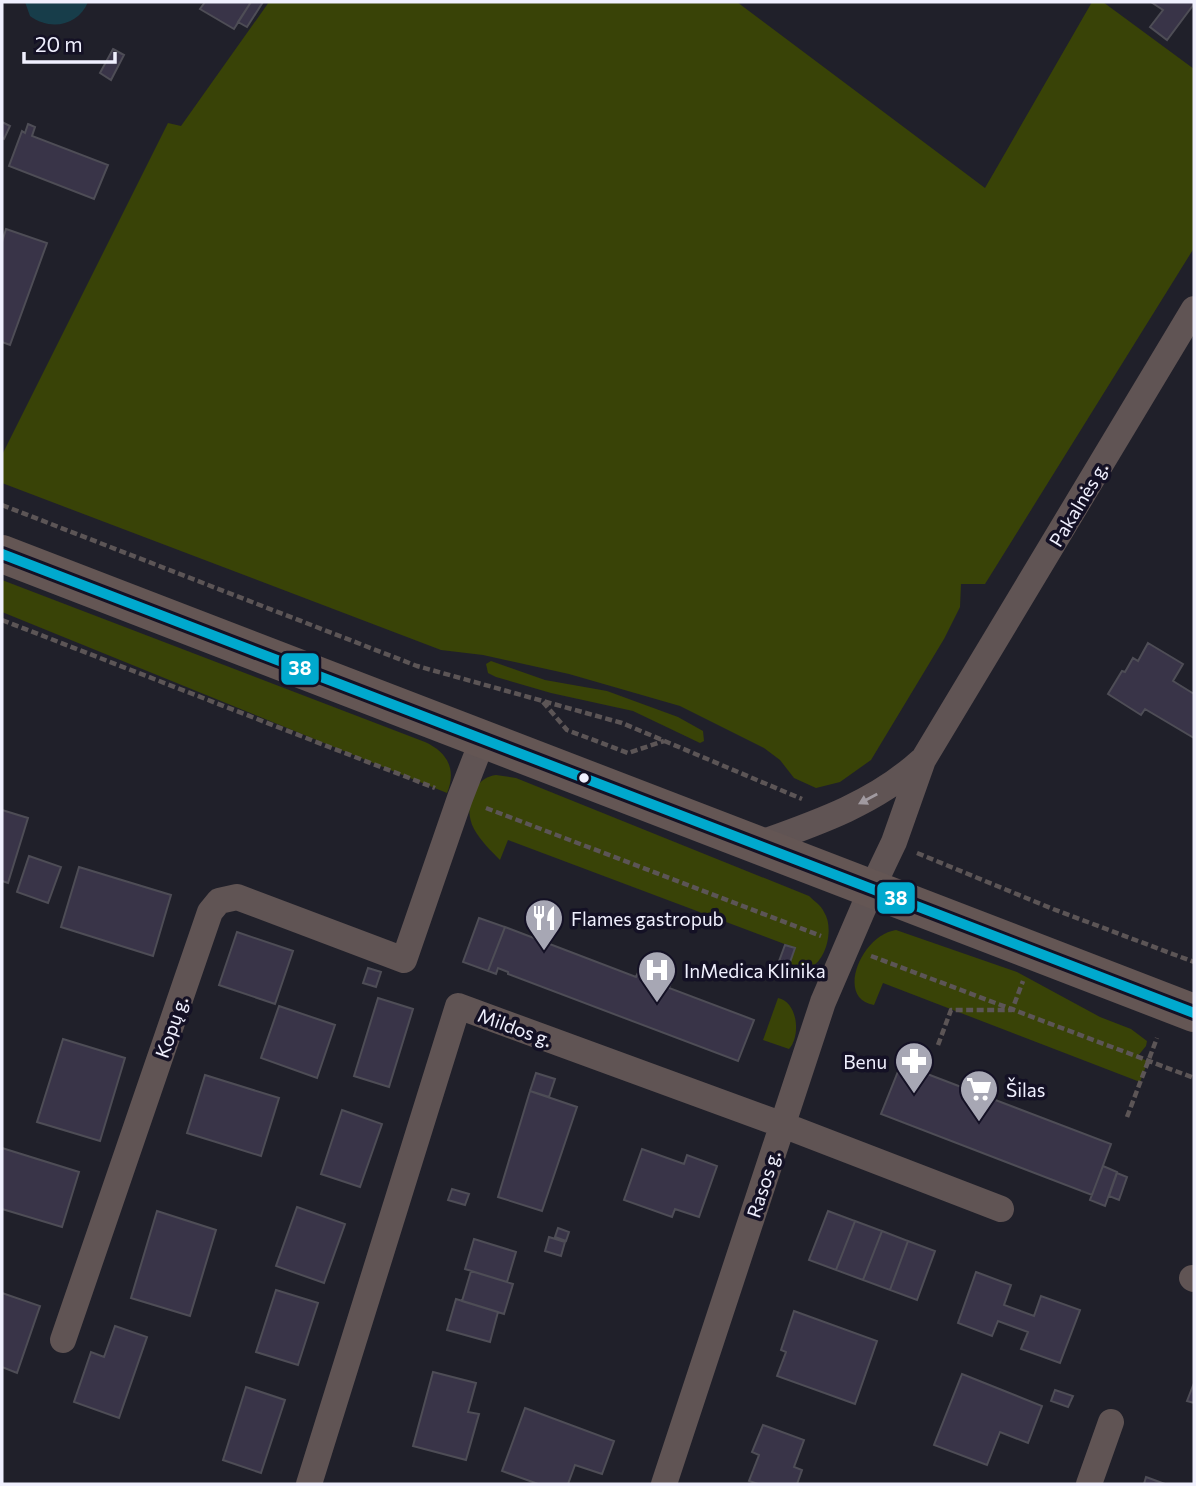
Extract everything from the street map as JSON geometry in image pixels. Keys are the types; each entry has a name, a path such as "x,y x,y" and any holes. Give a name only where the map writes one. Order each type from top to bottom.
{"main road":[{"path":"2,554 1194,1013"}],"street":[{"name":"Pakalnės g.","path":"872,888 894,842 923,760 1194,309"},
{"path":"460,798 483,740"},
{"path":"755,845 839,814 897,782 923,760"},
{"name":"Kopų g.","path":"63,1340 210,912 219,901 237,897 404,960 460,798"},
{"name":"Rasos g.","path":"664,1484 823,1002 872,888"},
{"name":"Mildos g.","path":"309,1484 458,1006 783,1125 1001,1209"},
{"path":"1088,1484 1111,1422"}],"path":[{"path":"2,505 416,666 622,723 839,814"},
{"path":"2,620 1194,1078"},
{"path":"542,701 567,730 628,753 664,741"},
{"path":"894,842 1053,909 1194,962"},
{"path":"938,1045 951,1010 1012,1010"},
{"path":"1127,1117 1157,1038"}],"green space":[{"path":"269,2 737,2 985,188 1092,2 1103,2 1194,69 1194,248 985,584 961,584 960,607 944,639 871,760 840,782 816,788 794,778 780,760 764,748 680,706 569,674 483,655 441,650 2,483 2,455 168,123 181,126"},
{"path":"2,580 425,742 439,751 448,762 451,776 447,793 2,612"},
{"path":"491,661 545,680 607,691 678,717 703,731 704,741 700,743 633,711 551,693 496,677 488,673 486,664"},
{"path":"496,775 516,778 809,896 821,907 827,918 825,950 817,963 795,971 788,968 795,948 508,840 500,860 474,829 469,813 476,788 488,777"},
{"path":"896,930 1017,972 1100,1017 1131,1029 1147,1041 1137,1057 1148,1061 1140,1082 883,983 874,1005 862,1000 856,991 855,980 863,954 883,934"},
{"path":"778,998 790,1006 795,1020 795,1036 789,1049 763,1040"}],"water":[{"path":"25,2 88,2 71,21 46,24 30,16"}],"building":[{"path":"205,2 251,2 234,29 200,9"},
{"path":"251,2 263,2 247,27 238,22"},
{"path":"1151,2 1194,4 1167,40 1150,27 1163,10"},
{"path":"113,49 124,55 111,80 100,73"},
{"path":"2,122 10,126 4,139 2,138"},
{"path":"28,124 35,127 32,136 108,165 94,199 9,166 22,131 25,133"},
{"path":"6,229 47,243 10,345 2,342 2,242"},
{"path":"1148,643 1183,664 1173,681 1194,694 1194,738 1145,709 1141,715 1108,694 1133,658 1138,661"},
{"path":"2,810 28,818 8,883 2,881"},
{"path":"29,856 61,867 48,903 17,892"},
{"path":"79,867 171,895 153,956 61,927"},
{"path":"479,918 505,927 488,971 463,962"},
{"path":"505,927 636,977 640,968 672,980 669,988 754,1020 738,1061 498,968 496,974 488,971"},
{"path":"237,932 293,951 275,1004 219,985"},
{"path":"785,945 795,948 788,968 778,964"},
{"path":"368,968 381,972 376,987 363,983"},
{"path":"378,998 413,1009 389,1087 354,1076"},
{"path":"279,1006 335,1025 317,1078 261,1058"},
{"path":"63,1039 125,1058 100,1141 37,1122"},
{"name":"Šilas","path":"901,1064 1111,1144 1092,1195 881,1114"},
{"path":"536,1073 555,1079 549,1097 530,1091"},
{"path":"205,1075 279,1098 261,1156 187,1133"},
{"path":"530,1091 577,1107 542,1211 498,1197"},
{"path":"342,1110 382,1124 360,1187 321,1174"},
{"path":"2,1148 79,1172 62,1227 2,1209"},
{"path":"642,1149 684,1164 687,1155 717,1166 699,1217 675,1209 672,1217 624,1200"},
{"path":"1103,1166 1117,1172 1105,1206 1090,1200"},
{"path":"1117,1173 1127,1177 1119,1200 1109,1196"},
{"path":"452,1189 469,1194 465,1205 448,1200"},
{"path":"297,1207 345,1224 324,1283 276,1266"},
{"path":"157,1211 216,1230 190,1316 131,1298"},
{"path":"828,1211 855,1221 836,1270 809,1260"},
{"path":"855,1221 882,1231 863,1280 836,1270"},
{"path":"558,1228 569,1232 566,1241 555,1237"},
{"path":"882,1231 908,1241 890,1290 863,1280"},
{"path":"549,1237 565,1242 561,1256 545,1251"},
{"path":"474,1239 516,1252 507,1282 465,1269"},
{"path":"908,1241 935,1251 917,1300 890,1290"},
{"path":"471,1271 513,1284 504,1314 462,1301"},
{"path":"976,1272 1011,1285 1004,1305 1034,1316 1041,1296 1080,1310 1060,1363 1021,1349 1028,1332 998,1321 992,1336 958,1323"},
{"path":"276,1290 318,1303 298,1365 256,1352"},
{"path":"2,1293 40,1306 17,1373 2,1367"},
{"path":"456,1299 498,1312 490,1342 447,1330"},
{"path":"794,1311 877,1341 855,1404 777,1376 786,1352 781,1350"},
{"path":"115,1326 147,1337 119,1418 74,1402 91,1352 104,1357"},
{"path":"433,1372 476,1383 468,1412 479,1414 466,1460 413,1446"},
{"path":"962,1374 1042,1406 1028,1443 1000,1432 987,1465 934,1445"},
{"path":"1194,1383 1194,1403 1187,1401"},
{"path":"246,1387 285,1400 261,1473 223,1460"},
{"path":"1055,1390 1073,1396 1068,1407 1051,1401"},
{"path":"525,1408 614,1441 602,1474 575,1465 568,1484 538,1484 502,1471"},
{"path":"763,1425 804,1440 794,1467 802,1470 797,1484 758,1484 749,1481 759,1455 752,1452"},
{"path":"1146,1477 1165,1484 1144,1484"}],"transit line":[{"name":"38","path":"2,554 1194,1013"}],"place":[{"name":"Flames gastropub","path":"544,952"},
{"name":"InMedica Klinika","path":"657,1004"},
{"name":"Benu","path":"914,1095"},
{"name":"Šilas","path":"979,1123"}]}
